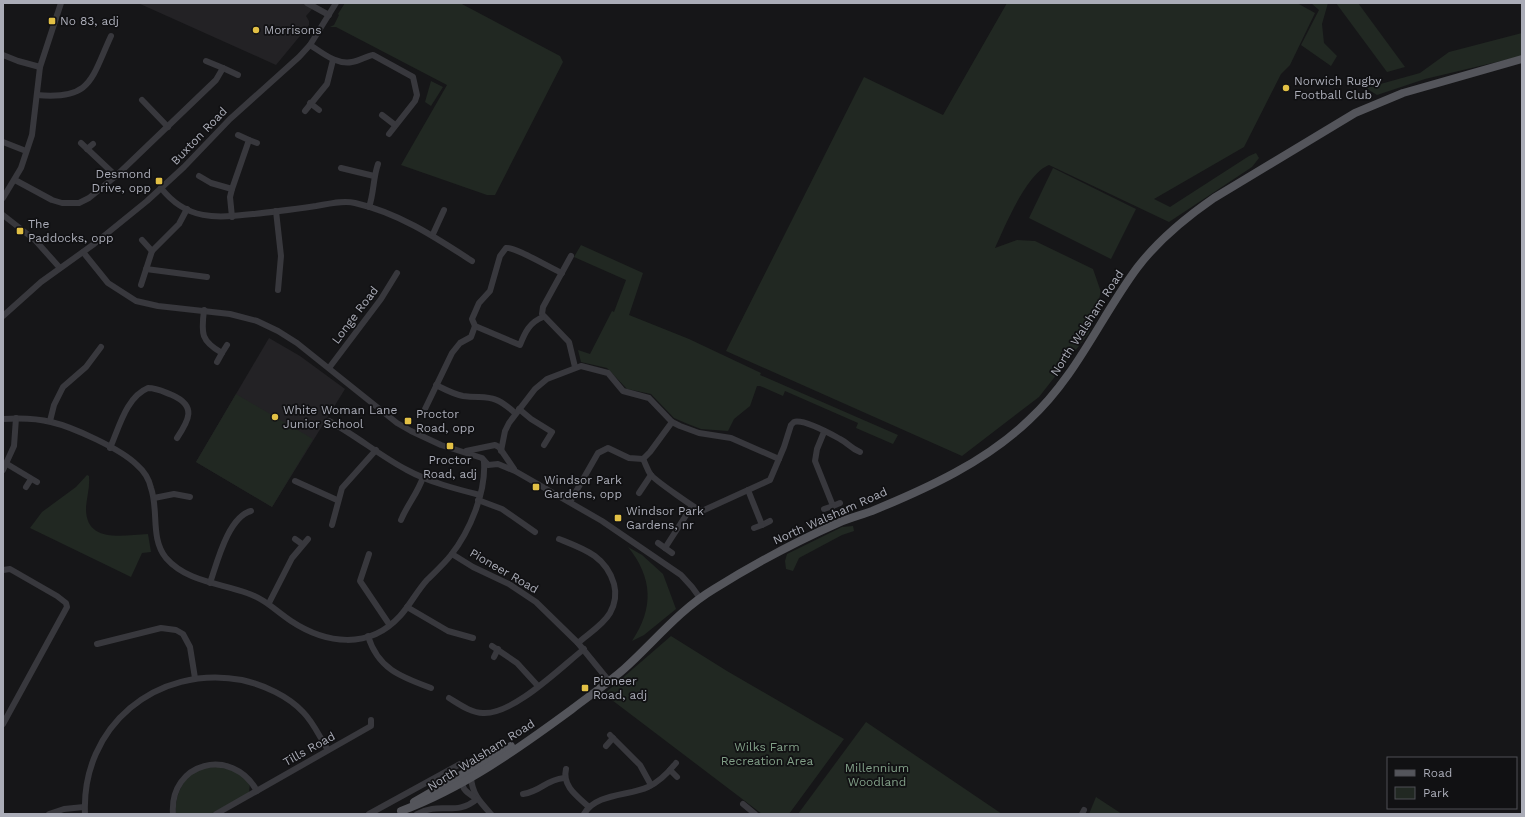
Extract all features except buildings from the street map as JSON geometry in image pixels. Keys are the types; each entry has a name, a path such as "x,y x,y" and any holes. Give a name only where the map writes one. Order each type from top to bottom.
{"main road":[{"name":"North Walsham Road","path":"398,812 429,800 462,783 549,726 610,681 625,668 663,629 700,598 776,552 841,522 896,500 946,477 987,454 1010,437 1046,404 1069,375 1119,294 1150,252 1171,230 1214,198 1355,113 1403,93 1522,59"},
{"name":"North Walsham Road","path":"398,812 485,759 549,726"}],"street":[{"path":"3,198 15,180 32,135 40,67 61,3"},
{"path":"307,3 329,15"},
{"name":"Buxton Road","path":"3,316 41,282 83,252 161,188 218,133 230,118 284,72 310,45 336,3"},
{"path":"38,94 65,96 86,86 111,36"},
{"path":"310,45 334,60 351,62 373,55 413,77 417,95 416,100 389,134"},
{"path":"3,55 40,67"},
{"path":"305,111 327,84 334,60"},
{"path":"206,61 238,75"},
{"path":"15,180 52,200 70,204 89,198 116,176 168,127 216,80 222,68"},
{"path":"142,100 168,127"},
{"path":"310,103 319,110"},
{"path":"382,115 395,125"},
{"path":"238,136 257,143"},
{"path":"232,217 230,197 249,140"},
{"path":"3,142 26,151"},
{"path":"81,143 116,176"},
{"path":"87,149 93,144"},
{"path":"369,207 373,196 374,176 378,164"},
{"path":"341,168 374,176"},
{"path":"199,186 201,178 232,189"},
{"path":"161,188 167,195 187,209 206,216 232,217 347,202 354,203 404,220 432,234 470,260 464,265"},
{"path":"141,285 152,250 179,224 187,209"},
{"path":"432,234 444,210"},
{"path":"276,211 281,256 278,290"},
{"path":"3,215 35,240 60,268"},
{"path":"142,240 152,250"},
{"path":"425,409 452,353 460,343 471,337 475,326 473,316 479,303 490,291 500,256 506,248 512,247 543,265 562,273"},
{"path":"83,252 108,283 136,301 158,306 204,310 239,316 270,327 297,343 378,409 407,428 441,445 462,451 515,471 570,502 672,568 690,584 700,598"},
{"path":"571,256 543,307 543,317 569,342 575,367"},
{"path":"146,269 207,277"},
{"name":"Longe Road","path":"329,368 381,299 397,273"},
{"path":"271,281 278,282"},
{"path":"204,310 202,334 205,341 222,353"},
{"path":"475,326 520,344 527,329 533,322 543,317"},
{"path":"217,362 227,345"},
{"path":"50,421 54,406 63,387 91,361 101,348"},
{"path":"85,356 91,361"},
{"path":"462,451 484,448 491,445 504,431 517,411 540,384 580,366 608,373 623,391 649,398 672,422 699,433 731,438 780,459"},
{"path":"436,385 462,396 479,396 500,400 552,432"},
{"path":"110,448 127,410 135,398 148,388 160,390 185,402 189,416 179,436 186,438"},
{"path":"3,470 14,446 16,418"},
{"path":"3,419 16,418 50,421 73,430 110,448 138,465 148,480 154,498 157,540 167,559 188,575 210,583 248,593 268,603 301,627 326,638 349,640 378,632 400,616 420,588 452,554 471,519 479,498 485,472 483,460 484,448"},
{"path":"329,421 408,471 479,498 502,509 536,532"},
{"path":"570,502 601,448 608,448 629,458 643,459 672,422"},
{"path":"643,459 651,475 692,506 702,511 770,480 780,459 786,438 794,422 802,422 842,440 851,451 860,452"},
{"path":"544,445 556,425"},
{"path":"336,434 339,427"},
{"path":"482,487 496,465 501,460 504,431"},
{"path":"824,432 817,449 815,461 833,506"},
{"path":"491,445 499,447 515,471"},
{"path":"332,525 335,517 337,500 347,481 376,450"},
{"path":"7,464 34,480 26,487"},
{"path":"639,493 651,475"},
{"path":"401,520 405,508 419,489 423,477"},
{"path":"303,485 307,479"},
{"path":"295,481 337,500"},
{"path":"748,490 762,525"},
{"path":"154,498 174,494 190,497"},
{"path":"174,494 175,502"},
{"path":"824,509 840,503"},
{"path":"665,548 692,506"},
{"path":"210,583 232,526 244,513 251,511"},
{"path":"244,513 250,518"},
{"path":"335,517 342,520"},
{"path":"528,528 532,521"},
{"path":"754,528 770,521"},
{"path":"566,542 569,535"},
{"path":"268,603 292,558 302,544 308,539"},
{"path":"559,539 585,550 605,564 612,576 616,592 615,601 610,614 603,622 578,643"},
{"path":"296,540 302,544"},
{"path":"658,543 672,553"},
{"path":"369,554 357,581 389,624"},
{"name":"Pioneer Road","path":"452,554 473,567 512,586 536,602 548,612 584,649 610,681"},
{"path":"366,562 372,565"},
{"path":"3,570 10,569 57,596 66,603 67,607 3,724"},
{"path":"407,607 434,624 473,638"},
{"path":"97,644 161,628 176,630 183,634 190,647 195,678"},
{"path":"368,636 374,653 386,665 402,677 431,688"},
{"path":"463,643 465,636"},
{"path":"104,642 106,649"},
{"path":"494,657 495,648 517,663 538,686"},
{"path":"449,698 471,711 482,714 492,713 515,704 584,649"},
{"path":"85,814 84,807 90,768 105,736 117,720 129,709 153,692 181,681 195,678 231,678 263,686 279,694 303,712 328,750"},
{"path":"420,692 422,685"},
{"path":"453,710 457,703"},
{"name":"Tills Road","path":"220,813 372,725"},
{"path":"606,746 611,737 640,765 651,785"},
{"path":"584,814 589,807 598,801 642,790 670,770 676,763"},
{"path":"173,814 174,798 181,782 188,775 204,766 222,764 235,768 246,776 257,791"},
{"name":"North Walsham Road","path":"369,814 460,764"},
{"path":"566,769 564,778 571,791 589,807"},
{"path":"670,770 677,777"},
{"path":"477,799 467,794 462,783 462,773 471,777 472,787 477,799 491,814"},
{"path":"523,794 535,791 552,780 564,778"},
{"name":"North Walsham Road","path":"417,814 435,807 467,807 477,799"},
{"path":"743,804 751,813"},
{"path":"49,814 64,809 84,807"}],"shaded area":[{"path":"138,3 309,3 315,6 306,16 309,21 309,25 276,65"},
{"name":"White Woman Lane Junior School","path":"269,338 300,356 345,389 272,507 196,462"}],"green space":[{"path":"345,3 460,3 560,56 563,62 495,195 487,195 401,165 447,85 336,27 330,27 334,25 339,15 338,14"},
{"path":"1007,3 1297,3 1315,13 1290,65 1281,74 1244,147 1154,199 1170,207 1249,156 1256,153 1259,158 1252,167 1169,222 1049,165 1033,178 1018,201 995,248 1017,240 1035,241 1093,269 1101,292 1089,333 1039,397 962,456 726,351 864,77 943,115"},
{"path":"1311,3 1328,3 1322,24 1324,43 1337,56 1331,66 1301,45 1319,10"},
{"path":"1336,3 1358,3 1405,67 1387,72"},
{"path":"1522,33 1522,56 1425,79 1377,95 1366,88 1420,73 1449,52"},
{"path":"431,81 443,87 431,106 425,102"},
{"path":"1053,168 1136,209 1111,259 1029,218"},
{"path":"581,245 643,273 629,315 689,339 761,373 760,375 898,435 893,444 856,428 858,423 785,391 783,396 760,386 757,386 750,406 734,419 728,431 701,429 674,418 651,394 627,389 607,368 581,362 578,350 590,354 612,311 614,312 626,280 574,257"},
{"path":"236,394 313,439 272,507 196,462"},
{"path":"87,475 89,476 89,484 86,507 87,519 92,527 107,535 117,536 148,534 151,552 142,553 131,577 30,528 42,512 76,487"},
{"path":"853,526 854,531 842,535 799,558 793,571 786,569 785,561 787,554 842,527"},
{"path":"628,547 642,555 663,574 676,609 644,635 632,641 644,617 648,593 642,570"},
{"name":"Wilks Farm Recreation Area","path":"671,636 727,671 844,739 789,814 762,814 604,694"},
{"name":"Millennium Woodland","path":"866,722 1002,814 798,814"},
{"path":"220,767 238,772 250,783 249,793 211,814 176,814 179,793 186,780 197,771 206,768"},
{"path":"1096,797 1122,814 1089,814"}],"place":[{"name":"No 83, adj","path":"52,21"},
{"name":"Morrisons","path":"256,30"},
{"name":"Norwich Rugby Football Club","path":"1286,88"},
{"name":"Desmond Drive, opp","path":"159,181"},
{"name":"The Paddocks, opp","path":"20,231"},
{"name":"White Woman Lane Junior School","path":"275,417"},
{"name":"Proctor Road, opp","path":"408,421"},
{"name":"Proctor Road, adj","path":"450,446"},
{"name":"Windsor Park Gardens, opp","path":"536,487"},
{"name":"Windsor Park Gardens, nr","path":"618,518"},
{"name":"Pioneer Road, adj","path":"585,688"}]}
